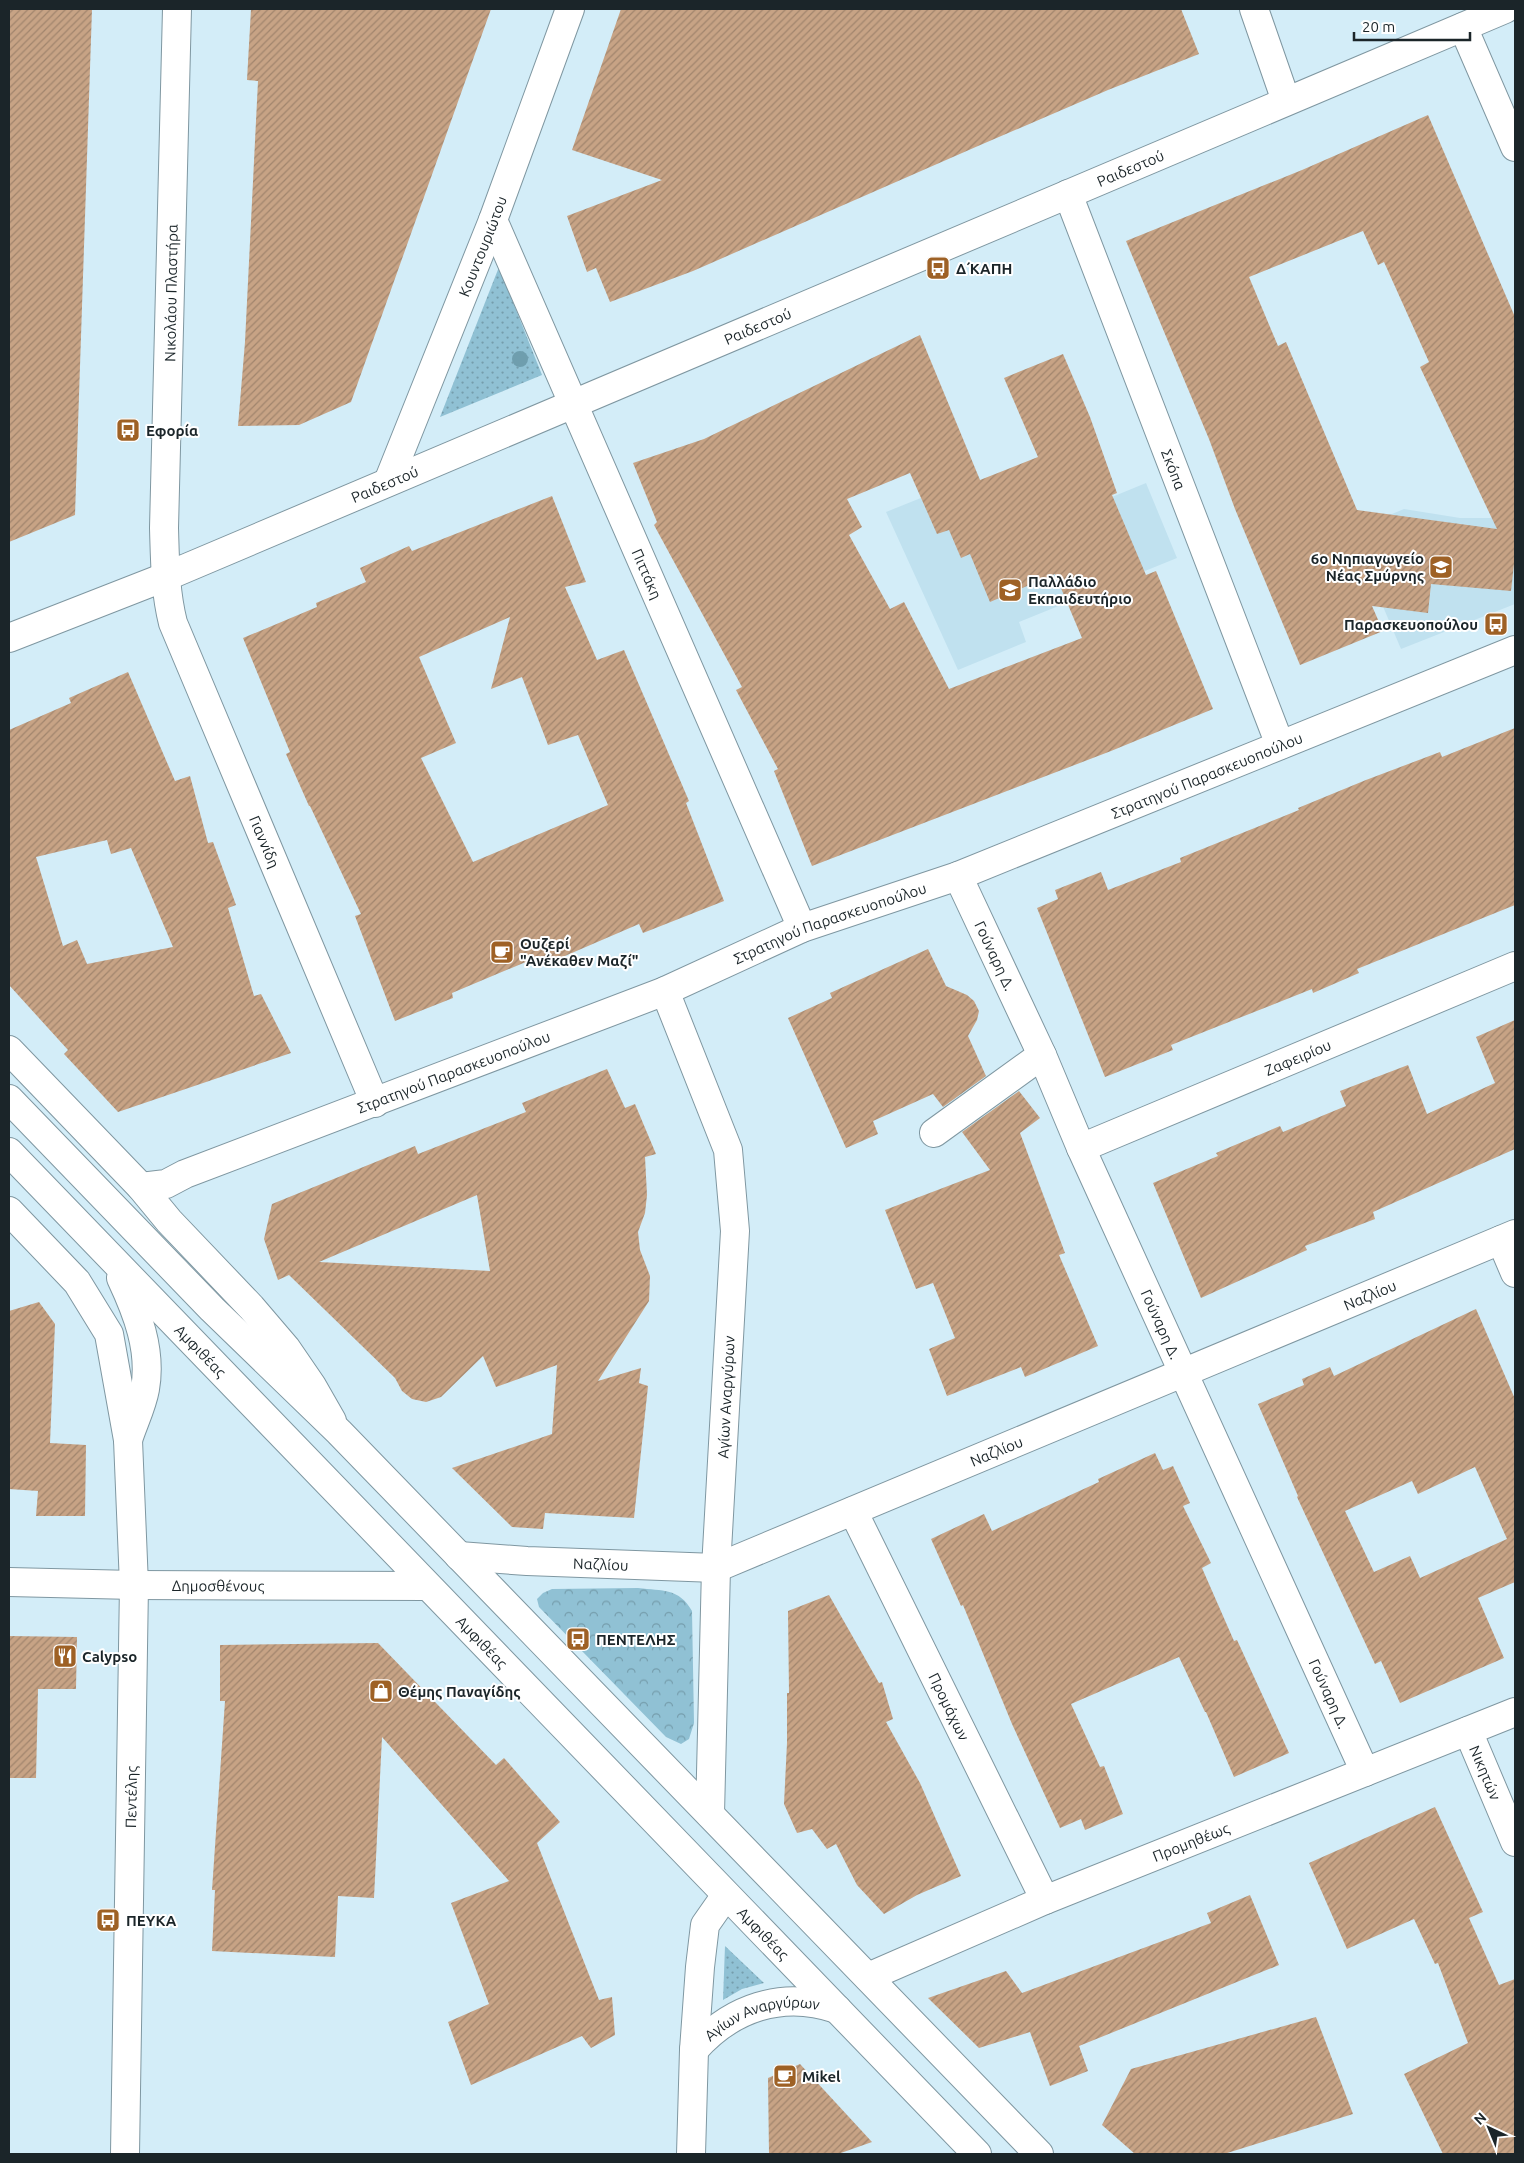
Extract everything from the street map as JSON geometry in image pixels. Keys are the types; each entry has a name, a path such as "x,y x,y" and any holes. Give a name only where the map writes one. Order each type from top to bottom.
{"street":[{"name":"Νικολάου Πλαστήρα","path":"165,577 177,9"},
{"name":"Κουντουριώτου","path":"388,482 493,220 570,9"},
{"path":"1254,9 1286,101"},
{"name":"Ραιδεστού","path":"9,638 165,577 1505,9"},
{"path":"1463,26 1515,147"},
{"name":"Σκόπα","path":"1068,194 1280,745"},
{"name":"Πιττάκη","path":"493,220 802,928"},
{"name":"Γιαννίδη","path":"165,577 173,623 375,1103"},
{"name":"Στρατηγού Παρασκευοπούλου","path":"141,1187 166,1184 185,1174 665,991 802,928 958,876 1515,650"},
{"name":"Γούναρη Δ.","path":"958,876 1042,1056 1081,1148 1365,1772"},
{"name":"Ζαφειρίου","path":"1081,1148 1515,966"},
{"name":"Αγίων Αναργύρων","path":"665,991 728,1150 735,1232 716,1568 710,1814"},
{"path":"9,1050 141,1187 169,1221 251,1307 286,1348 312,1386 339,1432"},
{"path":"934,1133 1042,1056"},
{"path":"9,1098 212,1309 339,1432 1040,2154"},
{"name":"Αμφιθέας","path":"9,1152 977,2154"},
{"path":"9,1211 77,1282 109,1334 128,1440"},
{"path":"1508,1237 1515,1273"},
{"name":"Ναζλίου","path":"459,1556 527,1561 716,1568 1508,1237"},
{"path":"111,1259 132,1301 142,1327 146,1353 145,1389 128,1440"},
{"name":"Πεντέλης","path":"125,2154 134,1585 128,1440"},
{"name":"Προμάχων","path":"853,1511 1045,1900"},
{"name":"Δημοσθένους","path":"9,1582 134,1585 427,1586"},
{"name":"Προμηθέως","path":"868,1977 1045,1900 1515,1712"},
{"name":"Νικητών","path":"1468,1731 1515,1842"},
{"name":"Αγίων Αναργύρων","path":"691,2154 694,2050 705,1925 726,1895"},
{"name":"Αγίων Αναργύρων","path":"694,2050 721,2025 745,2012 764,2005 785,2001 805,2001 837,2009"}],"shaded area":[{"name":"Παλλάδιο Εκπαιδευτήριο","path":"978,475 1005,541 1146,483 1177,558 1019,622 1026,642 958,670 886,512"},
{"name":"6ο Νηπιαγωγείο Νέας Σμύρνης","path":"1404,509 1460,518 1515,518 1515,604 1401,649 1351,531"}],"green space":[{"path":"499,267 542,375 440,417"},
{"path":"638,1588 676,1594 682,1598 692,1611 694,1723 689,1739 681,1744 666,1737 539,1607 537,1599 543,1593 552,1589"},
{"path":"725,1946 764,1983 742,1989 723,2000"}],"building":[{"path":"9,9 92,9 75,515 9,542"},
{"path":"251,9 491,9 351,402 299,425 238,426 245,342 258,81 247,80"},
{"path":"621,9 1181,9 1199,54 1108,90 693,271 610,302 596,268 587,272 567,216 662,180 572,150"},
{"path":"1428,115 1515,317 1515,567 1514,564 1511,591 1431,584 1428,613 1372,606 1383,631 1300,665 1235,509 1209,439 1126,241 1302,170","holes":["1363,231 1378,265 1384,262 1429,362 1420,367 1497,529 1357,510 1286,342 1278,346 1249,277"]},
{"path":"920,335 980,480 1038,457 1004,378 1063,354 1090,417 1117,493 1112,495 1146,575 1156,571 1213,709 1111,751 812,866 774,771 778,769 736,690 742,687 654,525 657,522 633,463 704,439","holes":["910,473 937,534 949,530 961,558 970,554 990,602 1055,574 1082,638 949,689 904,602 890,609 849,535 862,527 847,499"]},
{"path":"552,496 586,582 565,587 597,660 624,650 689,801 686,803 724,901 643,933 639,924 544,965 540,956 452,993 453,998 395,1021 355,916 361,914 286,754 290,752 243,638 317,607 316,603 366,582 360,568 409,546 412,551","holes":["510,617 491,689 522,677 548,745 578,735 608,805 473,862 421,758 456,743 419,657"]},
{"path":"128,672 175,781 190,776 208,843 213,842 236,905 228,908 254,996 261,994 291,1053 118,1112 64,1054 68,1050 9,985 9,730 71,703 69,698","holes":["107,840 111,854 131,848 173,947 87,964 77,940 63,946 36,857"]},
{"path":"1515,728 1515,905 1357,969 1359,973 1313,993 1312,989 1171,1045 1173,1050 1105,1077 1037,908 1058,899 1055,890 1101,872 1108,890 1181,862 1180,858 1299,810 1298,808 1366,780 1440,752 1442,757"},
{"path":"928,949 946,986 967,995 974,1001 979,1011 977,1020 968,1036 986,1076 943,1107 933,1094 873,1121 878,1134 846,1148 788,1018 832,998 830,993"},
{"path":"1515,1020 1515,1149 1373,1212 1375,1219 1305,1246 1307,1250 1201,1298 1153,1183 1218,1156 1216,1153 1280,1126 1283,1132 1346,1106 1340,1091 1408,1065 1427,1114 1495,1083 1476,1037"},
{"path":"607,1069 625,1108 635,1104 656,1154 645,1157 647,1195 645,1213 638,1232 640,1250 650,1276 649,1301 598,1381 641,1368 639,1383 648,1386 634,1518 545,1513 543,1529 512,1527 452,1468 552,1434 557,1365 496,1387 483,1356 441,1397 426,1402 412,1399 402,1391 395,1378 289,1275 278,1280 264,1239 272,1204 415,1146 418,1154 526,1112 522,1103","holes":["477,1195 490,1271 319,1262"]},
{"path":"1019,1091 1040,1118 1020,1133 1065,1253 1059,1255 1098,1346 1025,1377 1021,1367 947,1396 929,1349 955,1338 933,1283 916,1289 885,1210 990,1170 962,1132"},
{"path":"39,1302 55,1324 50,1443 86,1445 85,1516 36,1516 38,1491 9,1489 9,1311"},
{"path":"1476,1309 1515,1399 1515,1582 1478,1598 1504,1658 1400,1703 1381,1661 1375,1664 1297,1497 1258,1404 1304,1385 1302,1379 1330,1367 1334,1376","holes":["1475,1467 1507,1539 1420,1578 1410,1556 1374,1572 1345,1511 1412,1481 1418,1494"]},
{"path":"1155,1453 1163,1470 1173,1466 1190,1503 1183,1506 1211,1563 1202,1568 1234,1641 1237,1640 1289,1753 1234,1777 1206,1712 1179,1657 1071,1704 1100,1767 1104,1766 1123,1814 1085,1830 1081,1819 1060,1828 1012,1724 963,1605 961,1606 931,1539 984,1514 992,1531 1099,1482 1098,1479"},
{"path":"829,1595 879,1683 882,1682 893,1719 886,1722 920,1783 961,1876 917,1895 884,1914 857,1885 836,1844 827,1849 812,1829 797,1833 784,1804 787,1693 789,1693 788,1611"},
{"path":"9,1636 77,1637 76,1689 38,1689 36,1778 9,1778"},
{"path":"378,1643 496,1765 504,1758 560,1822 537,1843 599,2000 612,1997 615,2035 591,2048 582,2036 471,2085 448,2022 489,2004 451,1903 509,1881 382,1737 374,1898 338,1896 335,1957 212,1951 215,1890 212,1890 225,1701 220,1701 220,1645"},
{"path":"1435,1807 1483,1912 1469,1918 1499,1985 1515,1979 1515,2154 1443,2154 1404,2074 1468,2043 1438,1963 1435,1964 1414,1919 1347,1949 1309,1863"},
{"path":"1250,1895 1279,1965 1079,2046 1088,2071 1050,2086 1030,2032 979,2048 928,1998 1006,1971 1022,1993 1211,1923 1207,1913"},
{"path":"1316,2017 1353,2114 1224,2154 1135,2154 1102,2125 1131,2069"},
{"path":"800,2064 872,2142 838,2154 769,2154 768,2078"}],"place":[{"name":"Δ΄ ΚΑΠΗ","path":"938,268"},
{"name":"Εφορία","path":"128,430"},
{"name":"6ο Νηπιαγωγείο Νέας Σμύρνης","path":"1441,567"},
{"name":"Παλλάδιο Εκπαιδευτήριο","path":"1010,590"},
{"name":"Παρασκευοπούλου","path":"1496,624"},
{"name":"Ουζερί \"Ανέκαθεν Μαζί\"","path":"502,952"},
{"name":"ΠΕΝΤΕΛΗΣ","path":"578,1639"},
{"name":"Calypso","path":"65,1656"},
{"name":"Θέμης Παναγίδης","path":"381,1691"},
{"name":"ΠΕΥΚΑ","path":"108,1920"},
{"name":"Mikel","path":"785,2076"}]}
